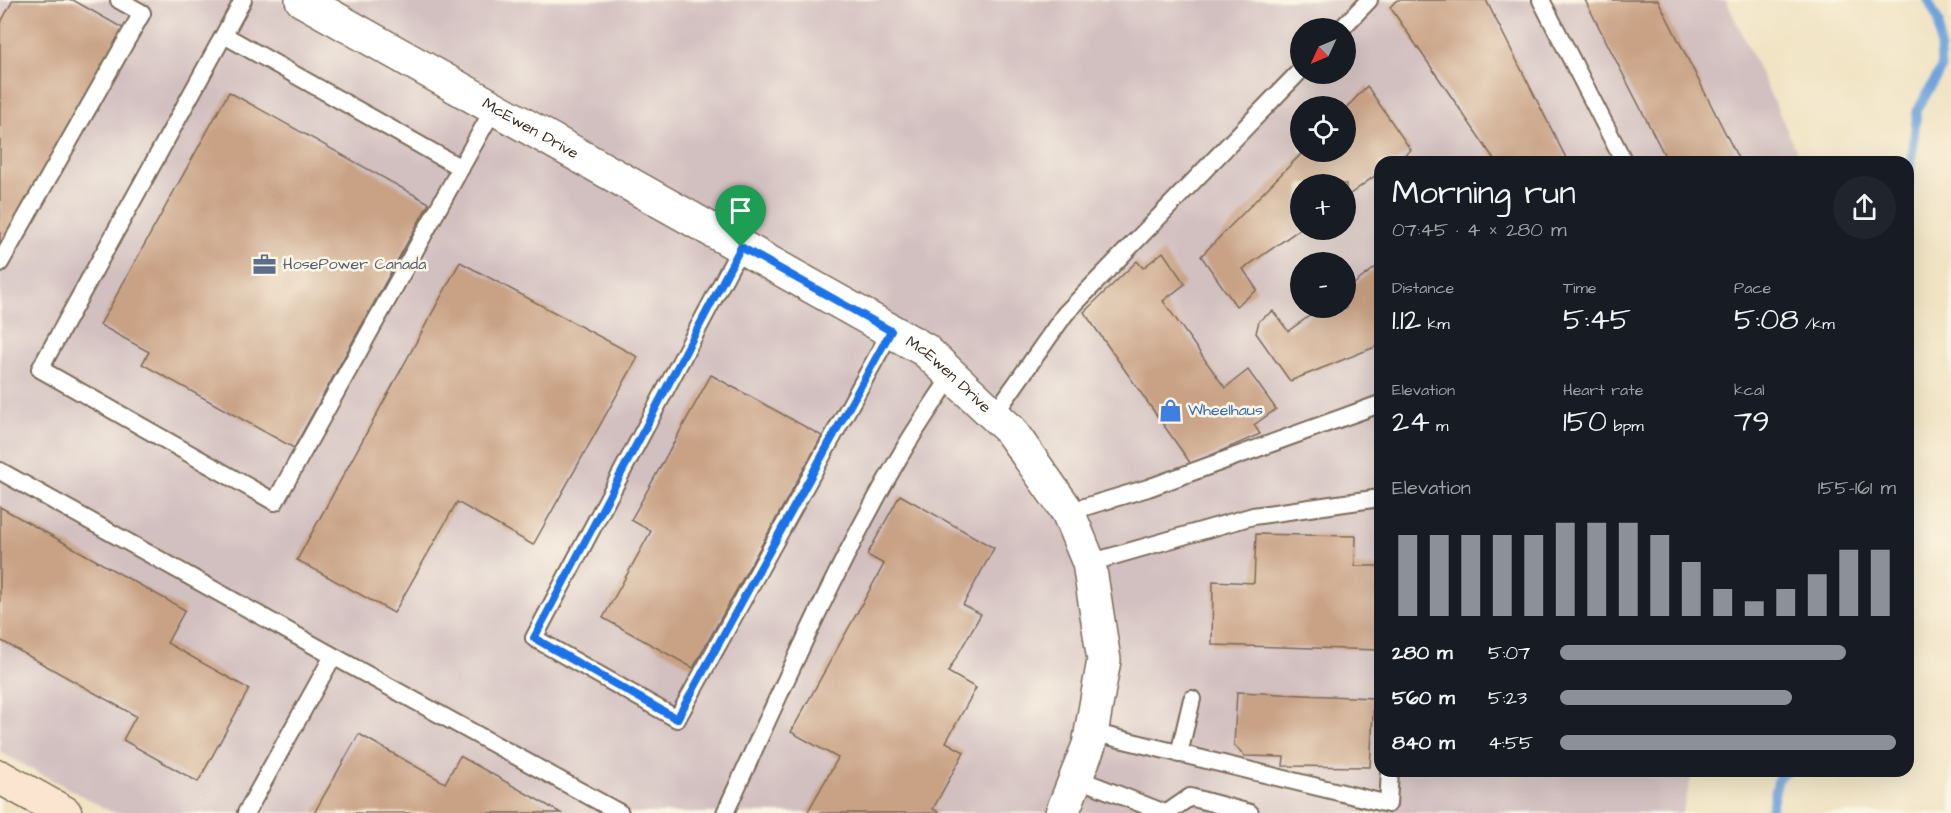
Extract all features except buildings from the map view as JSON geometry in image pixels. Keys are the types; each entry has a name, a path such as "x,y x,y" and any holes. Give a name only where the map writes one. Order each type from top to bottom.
{"main road":[{"path":"0,777 65,813"}],"street":[{"name":"McEwen Drive","path":"302,0 925,350 1010,430 1068,512 1089,563 1104,660 1089,745 1062,813"}],"lane":[{"path":"0,263 142,13 119,0"},
{"path":"243,0 40,369 275,502 494,108"},
{"path":"1352,18 1369,0"},
{"path":"1541,0 1621,156"},
{"path":"224,35 461,168"},
{"path":"994,415 1065,314 1290,81"},
{"path":"741,247 534,638 666,713 677,719 891,331"},
{"path":"725,813 799,653 858,535 908,444 952,375"},
{"path":"1068,512 1148,488 1374,406"},
{"path":"0,471 620,813"},
{"path":"1089,563 1252,516 1374,499"},
{"path":"246,813 333,656"},
{"path":"1179,754 1192,699"},
{"path":"1091,732 1388,804 1390,777"},
{"path":"1076,778 1166,813 1190,797 1250,813"}],"shaded area":[{"path":"0,0 1726,0 1799,156 1374,156 1374,777 1691,777 1682,813 114,813 0,752"}],"waterway":[{"path":"1912,156 1917,111 1941,69 1939,22 1928,0"},
{"path":"1770,813 1779,777"}],"place":[{"name":"HosePower Canada","path":"265,264"},
{"name":"Wheelhaus","path":"1170,410"}],"route":[{"path":"741,247 891,331 677,719 534,638 741,247"}]}
